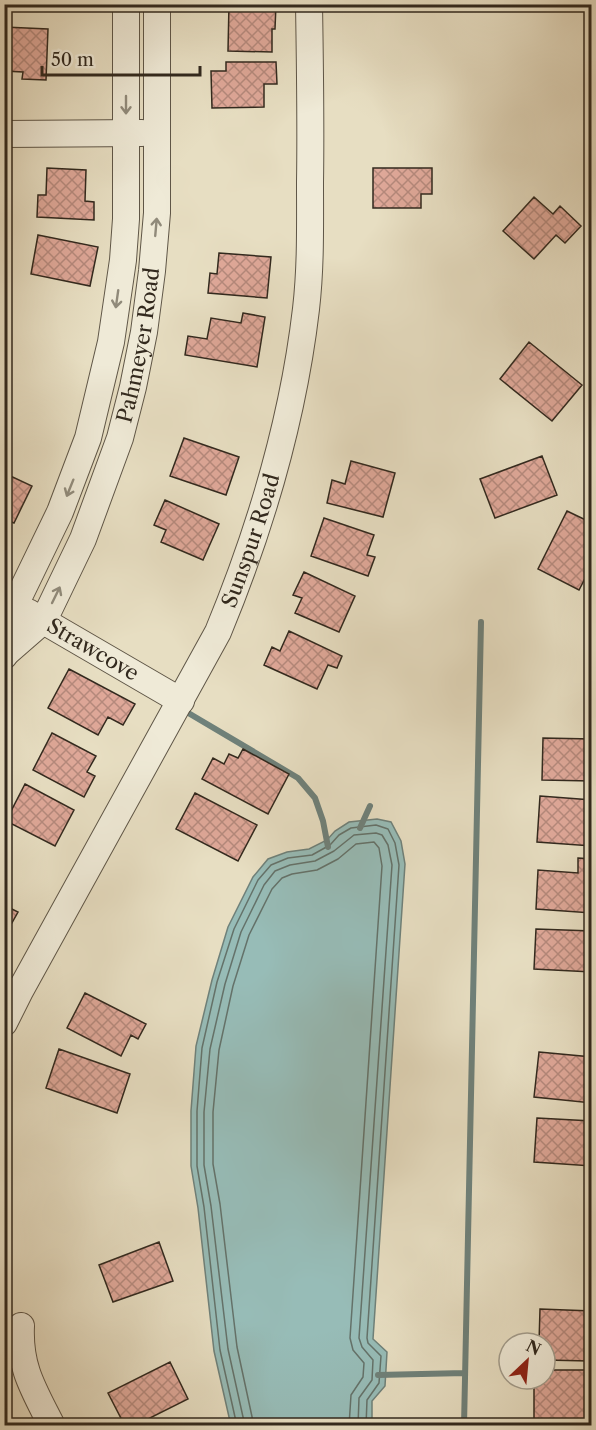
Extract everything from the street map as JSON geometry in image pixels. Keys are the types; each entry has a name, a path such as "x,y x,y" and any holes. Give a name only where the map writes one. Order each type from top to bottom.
{"street":[{"name":"Pahmeyer Road","path":"5,655 10,601 72,483 88,438 111,342 123,260 126,219 126,4"},
{"name":"Pahmeyer Road","path":"5,655 44,620 83,539 120,438 133,387 144,332 157,213 157,4"},
{"name":"Sunspur Road","path":"4,1023 218,632 243,573 280,448 296,381 306,307 310,242 309,4"},
{"path":"4,134 158,133"},
{"name":"Strawcove","path":"10,601 181,701"},
{"path":"21,1326 21,1358 27,1376 52,1425"}],"water":[{"path":"377,819 391,822 401,841 405,864 373,1339 387,1352 385,1386 372,1401 372,1425 232,1425 214,1351 191,1166 191,1111 196,1046 228,927 253,877 268,859 287,852 309,849 327,840 335,831 349,822"}],"building":[{"path":"229,4 276,4 275,29 272,29 272,52 228,51"},
{"path":"4,27 48,29 46,80 22,79 23,72 4,71"},
{"path":"226,62 276,62 277,84 264,84 264,107 212,108 211,71 226,71"},
{"path":"47,168 86,170 85,201 94,202 94,220 37,217 38,195 46,195"},
{"path":"373,168 432,168 432,194 421,194 421,208 373,208"},
{"path":"534,197 553,214 560,206 581,226 565,243 556,235 534,259 503,231"},
{"path":"38,235 98,247 90,286 31,274"},
{"path":"219,253 271,257 267,298 208,293 210,273 217,274"},
{"path":"243,313 265,317 257,367 185,355 188,336 207,339 211,318 241,323"},
{"path":"529,342 582,385 552,421 500,379"},
{"path":"184,438 239,457 226,495 170,476"},
{"path":"542,456 557,495 495,518 480,479"},
{"path":"351,461 395,473 383,517 327,503 332,480 345,484"},
{"path":"4,473 32,486 14,523 4,519"},
{"path":"165,500 219,524 203,560 161,542 166,530 154,525"},
{"path":"567,511 592,523 592,565 579,590 538,569"},
{"path":"324,518 374,535 367,555 375,557 368,576 311,556"},
{"path":"304,572 355,596 339,632 295,613 302,598 293,595"},
{"path":"289,631 342,656 337,668 328,665 317,689 264,665 272,647 280,651"},
{"path":"69,669 135,704 123,725 108,717 98,735 48,708"},
{"path":"52,733 96,756 87,772 95,776 84,797 33,770"},
{"path":"543,738 592,739 592,781 542,780"},
{"path":"243,749 289,774 268,814 202,779 213,758 224,764 229,754 238,758"},
{"path":"25,784 74,810 55,846 6,821"},
{"path":"195,793 257,825 238,861 176,829"},
{"path":"540,796 592,800 592,846 537,842"},
{"path":"578,858 592,859 592,913 536,909 538,870 578,873"},
{"path":"4,905 18,912 4,937"},
{"path":"536,929 592,931 592,972 534,969"},
{"path":"85,993 146,1024 138,1039 131,1035 121,1056 67,1028"},
{"path":"59,1049 130,1074 117,1113 46,1088"},
{"path":"539,1052 592,1057 592,1103 534,1097"},
{"path":"537,1118 592,1121 592,1166 534,1162"},
{"path":"159,1242 173,1281 113,1302 99,1265"},
{"path":"540,1309 592,1311 589,1361 557,1360 557,1331 539,1331"},
{"path":"170,1362 188,1399 134,1426 125,1426 108,1393"},
{"path":"557,1370 592,1370 592,1391 588,1391 588,1426 569,1426 569,1421 534,1420 534,1391 557,1391"}],"waterway":[{"path":"464,1426 481,622"},
{"path":"190,714 298,778 315,798 323,821 328,847"},
{"path":"360,828 370,806"},
{"path":"378,1375 465,1373"}]}
